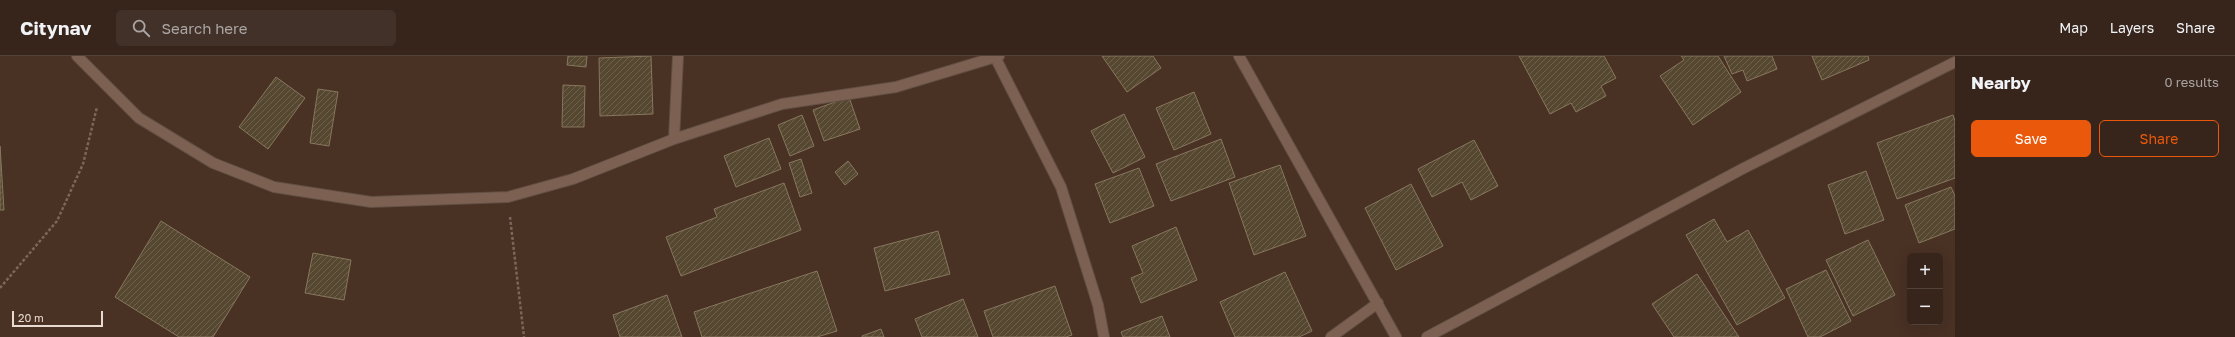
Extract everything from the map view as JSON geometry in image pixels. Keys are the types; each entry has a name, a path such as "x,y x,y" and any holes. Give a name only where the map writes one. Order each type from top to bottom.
{"street":[{"path":"77,56 139,118 213,163 274,187 371,202 508,197 572,178 674,139 782,104 896,86 997,57 1060,187 1098,305 1104,337"},
{"path":"674,139 678,56"},
{"path":"1239,56 1396,337"},
{"path":"1427,337 1744,168 1955,62"},
{"path":"1331,337 1378,303"}],"path":[{"path":"0,288 57,220 83,164 103,83"},
{"path":"508,197 524,337"}],"building":[{"path":"568,56 587,56 586,67 567,65"},
{"path":"651,56 653,114 600,116 599,58"},
{"path":"1102,56 1153,56 1161,68 1127,92"},
{"path":"1519,56 1604,56 1616,78 1601,86 1606,96 1576,112 1571,103 1550,114"},
{"path":"1681,56 1718,56 1741,92 1693,125 1660,76 1684,60"},
{"path":"1724,56 1772,56 1777,69 1747,81 1743,70 1732,74"},
{"path":"1812,56 1868,56 1869,60 1822,80"},
{"path":"276,77 305,98 268,149 239,127"},
{"path":"563,85 585,86 584,127 562,127"},
{"path":"318,89 338,92 329,146 310,143"},
{"path":"1194,92 1211,134 1174,150 1156,108"},
{"path":"849,97 860,129 824,141 813,110"},
{"path":"1124,114 1145,157 1113,173 1091,131"},
{"path":"802,115 814,146 790,156 778,125"},
{"path":"1953,115 1955,121 1955,178 1897,199 1877,143"},
{"path":"769,138 781,169 736,187 724,156"},
{"path":"1221,139 1235,177 1171,201 1156,164"},
{"path":"1474,140 1498,186 1471,200 1462,182 1432,197 1418,169"},
{"path":"0,146 4,210 0,210"},
{"path":"801,159 812,193 800,197 789,163"},
{"path":"848,161 858,174 845,185 835,172"},
{"path":"1280,165 1306,236 1254,255 1229,183"},
{"path":"1139,168 1154,206 1110,223 1095,184"},
{"path":"1866,171 1884,220 1845,234 1828,185"},
{"path":"784,183 801,230 681,276 666,237 717,217 714,209"},
{"path":"1411,184 1443,246 1396,270 1365,208"},
{"path":"1951,187 1955,196 1955,229 1919,243 1905,205"},
{"path":"1714,219 1727,242 1748,230 1785,298 1737,325 1686,235"},
{"path":"161,221 250,277 213,337 179,337 115,297"},
{"path":"1176,227 1197,280 1141,303 1131,278 1143,273 1132,246"},
{"path":"938,231 950,274 885,291 874,248"},
{"path":"1868,240 1895,295 1853,316 1826,260"},
{"path":"313,253 351,260 344,300 305,293"},
{"path":"1826,270 1851,321 1820,337 1808,337 1786,289"},
{"path":"817,271 837,331 817,337 702,337 694,312"},
{"path":"1285,272 1312,331 1299,337 1235,337 1220,302"},
{"path":"1697,274 1739,337 1674,337 1652,304"},
{"path":"1055,286 1072,335 1066,337 993,337 984,311"},
{"path":"667,295 682,337 620,337 613,315"},
{"path":"963,299 978,337 922,337 915,319"},
{"path":"1162,316 1170,337 1123,337 1121,332"},
{"path":"881,329 884,337 862,337 862,336"}]}
